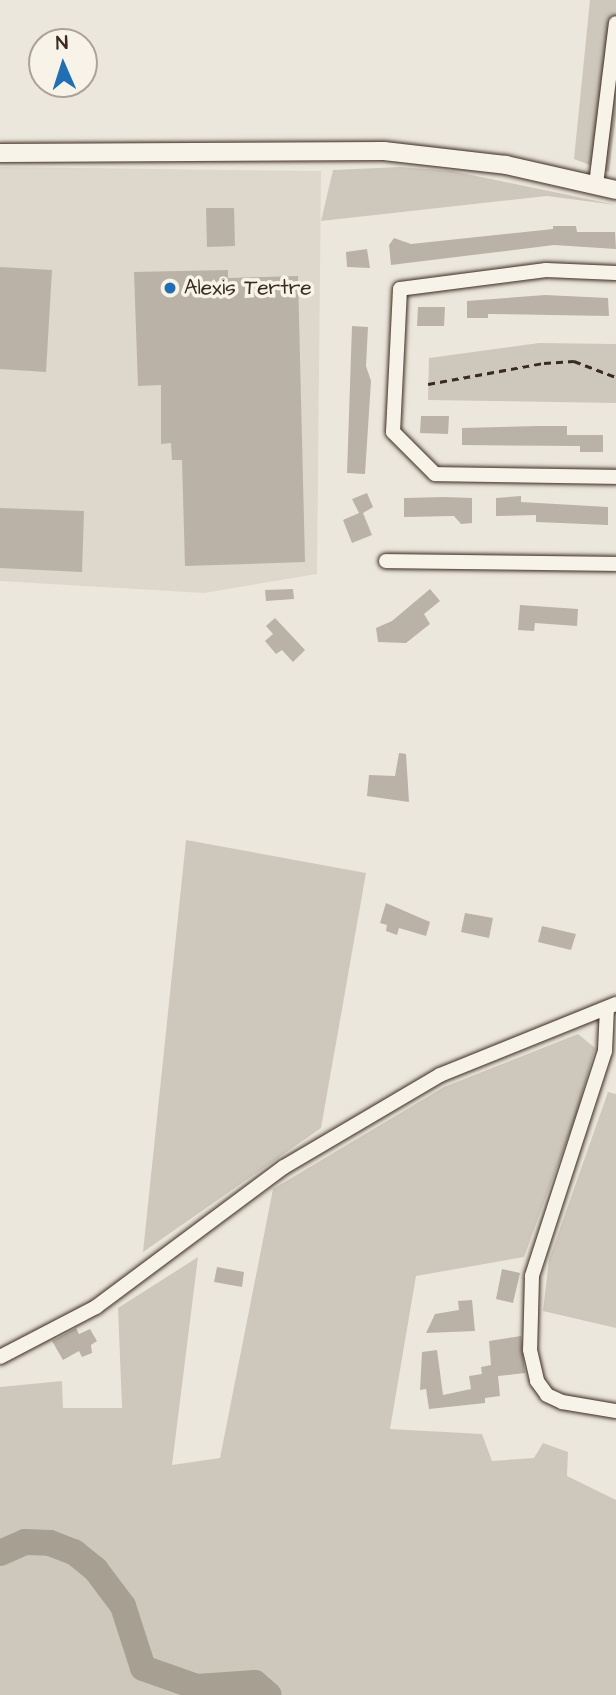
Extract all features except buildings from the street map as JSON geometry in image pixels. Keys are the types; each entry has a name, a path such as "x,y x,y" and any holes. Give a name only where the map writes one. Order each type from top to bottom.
{"main road":[{"path":"0,153 384,151 474,160 616,190"}],"street":[{"path":"596,185 616,23"},
{"path":"616,274 546,270 400,289 393,432 435,474 616,477"},
{"path":"386,561 616,564"},
{"path":"0,1357 96,1307 284,1167 440,1075 612,1006 605,1051 532,1276 530,1349 537,1381 547,1395 562,1402 616,1410"}],"path":[{"path":"428,384 564,362 616,377"}],"shaded area":[{"path":"590,0 616,0 616,116 609,172 574,159"},
{"path":"0,167 321,171 317,574 204,593 0,581"},
{"path":"400,167 452,171 616,205 547,196 321,221 333,170"},
{"path":"539,343 616,344 616,403 428,400 429,358"},
{"path":"186,840 366,873 321,1128 143,1252"},
{"path":"578,1034 595,1048 576,1115 524,1257 416,1276 390,1429 482,1434 492,1461 534,1458 543,1443 568,1452 567,1476 616,1500 616,1695 0,1695 0,1387 62,1381 63,1408 122,1408 118,1308 198,1257 172,1465 220,1458 273,1189 444,1087"},
{"path":"608,1092 616,1094 616,1328 543,1311 549,1260"}],"waterway":[{"path":"0,1553 25,1542 50,1543 74,1552 96,1570 123,1606 143,1668 197,1687 255,1683 269,1695"}],"place":[{"name":"Alexis Tertre","path":"170,288"}]}
